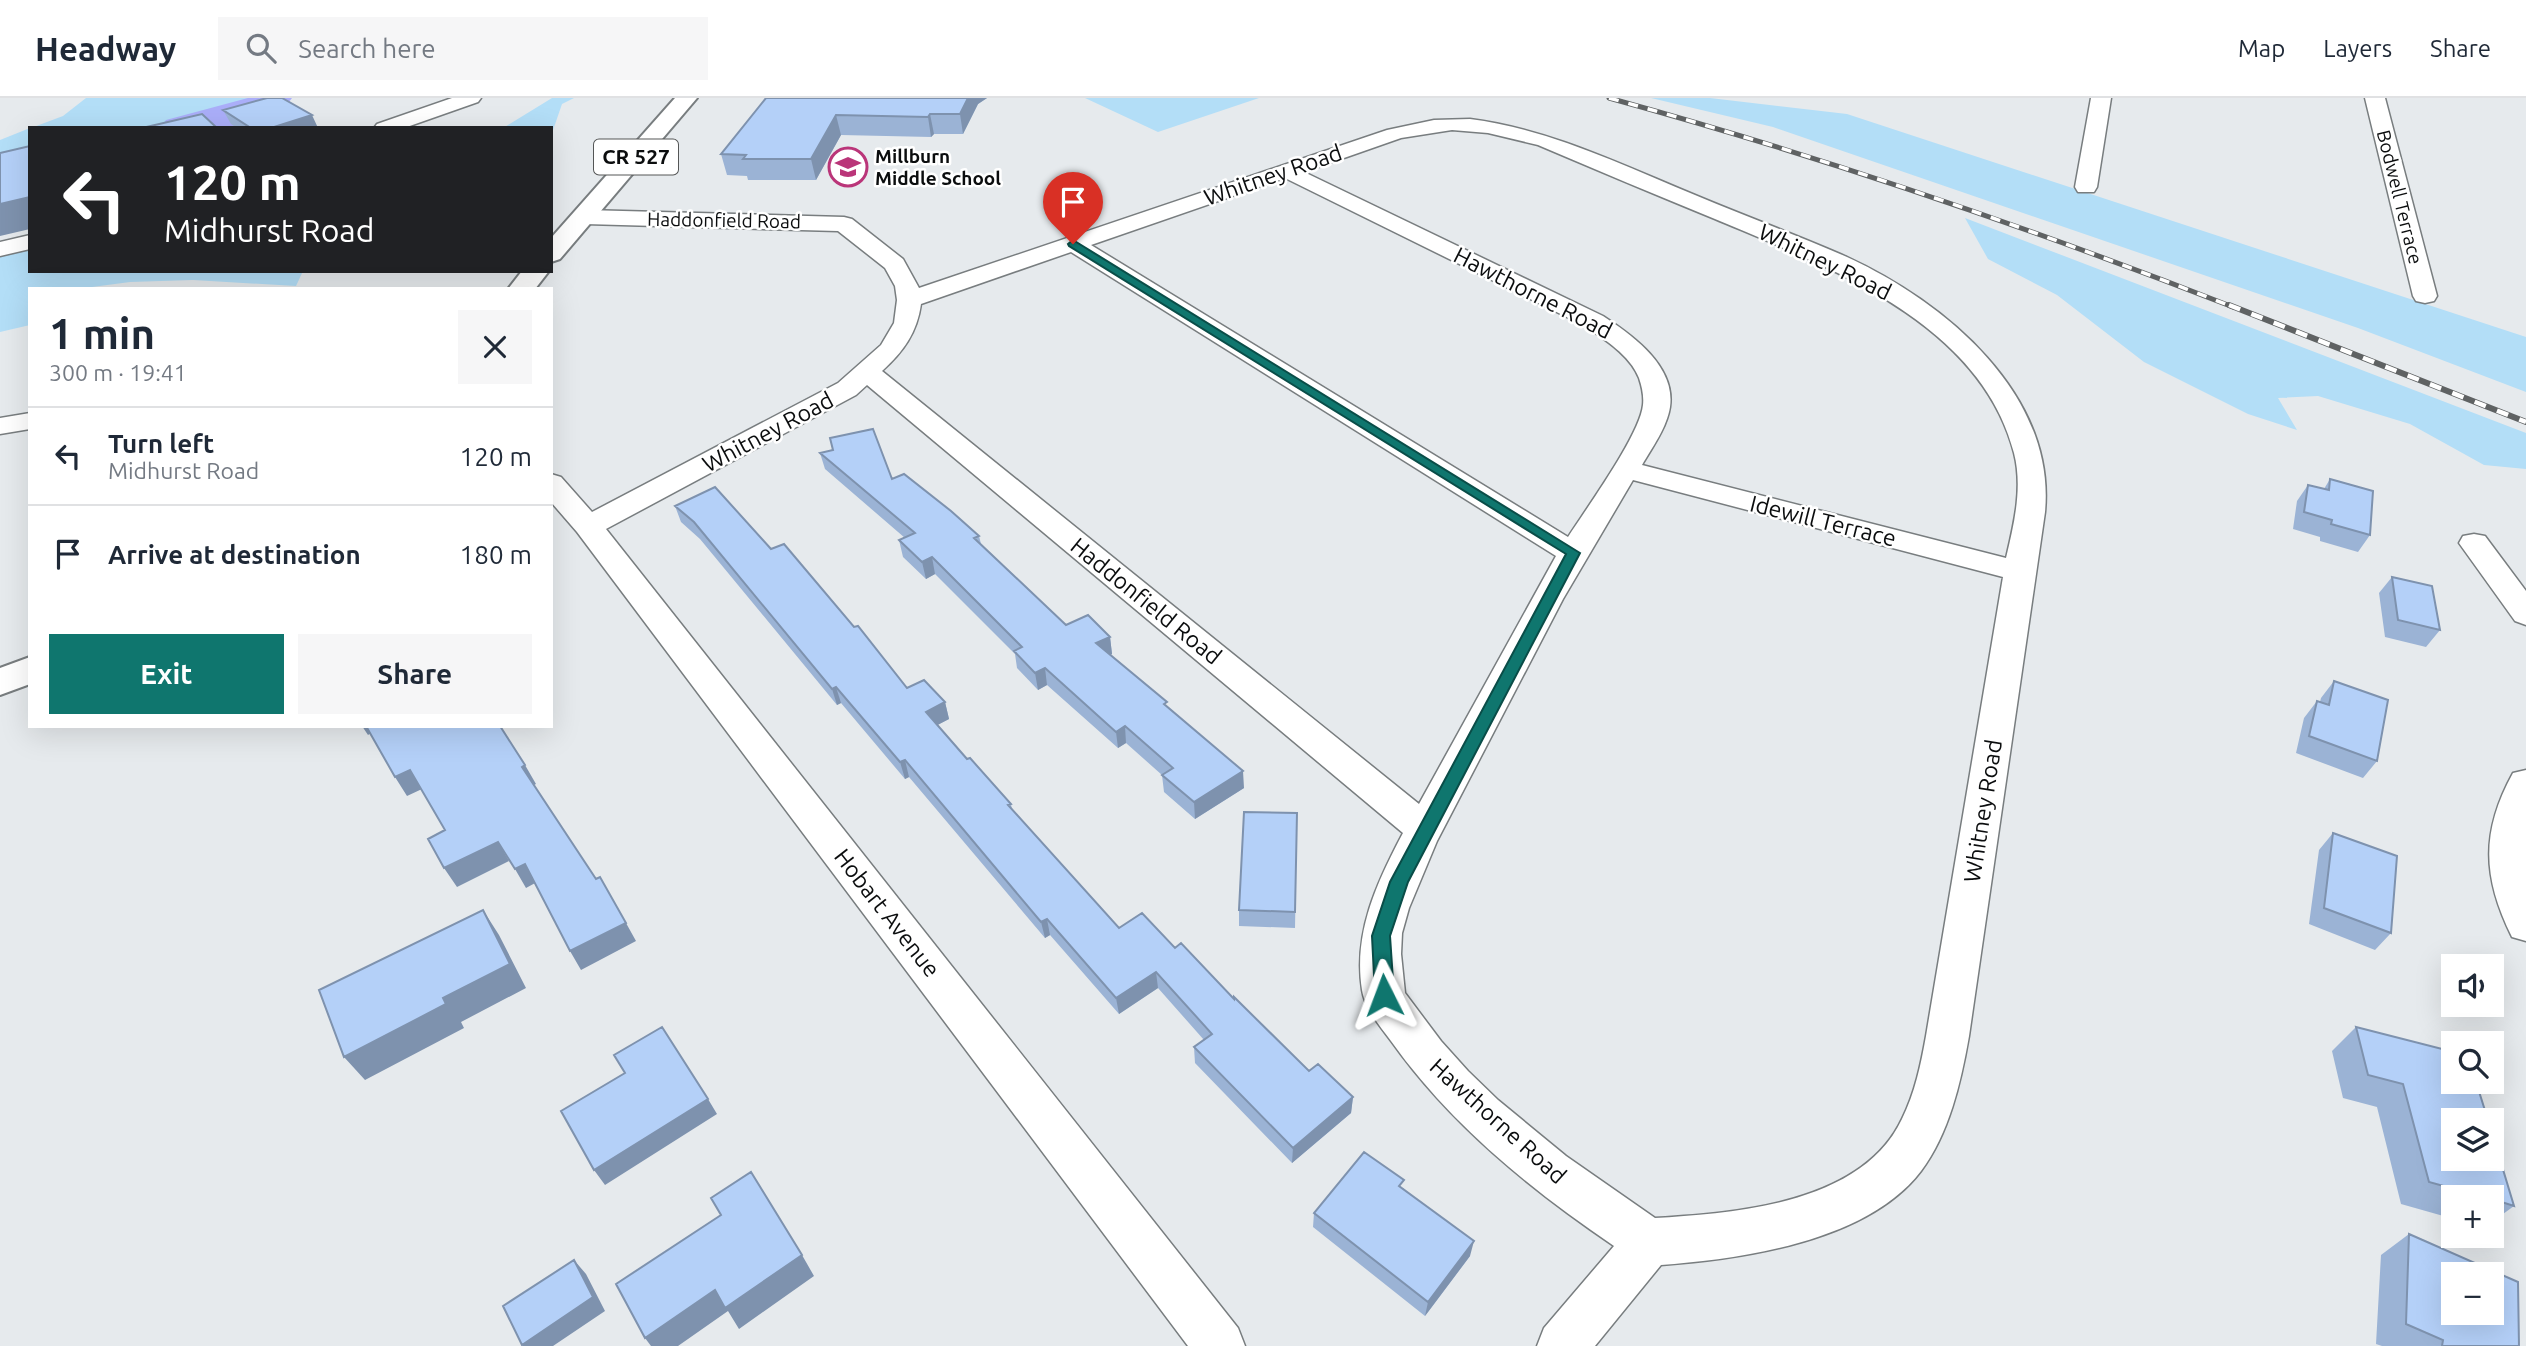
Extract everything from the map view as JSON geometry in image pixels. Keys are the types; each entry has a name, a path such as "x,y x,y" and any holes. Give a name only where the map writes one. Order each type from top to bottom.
{"main road":[{"name":"CR 527","path":"553,252 687,98"},
{"path":"523,287 534,273"},
{"path":"0,682 28,671"}],"street":[{"path":"390,126 471,98"},
{"path":"2086,187 2101,98"},
{"name":"Bodwell Terrace","path":"2375,98 2425,296"},
{"name":"Whitney Road","path":"588,526 827,401 868,373 900,336 906,323 909,300 1284,170 1419,127 1468,123 1496,127 1545,141 1804,247 1874,281 1936,323 1962,346 1998,389 2019,426 2029,454 2033,484 2031,514 2019,571 1976,863 1938,1079 1919,1137 1886,1175 1847,1199 1790,1225 1719,1238 1649,1242"},
{"name":"Hawthorne Road","path":"1284,170 1594,321 1620,338 1653,379 1656,413 1627,470 1573,553 1425,830 1399,882 1381,936 1384,995 1417,1046 1489,1118 1597,1208 1649,1242"},
{"name":"Haddonfield Road","path":"585,217 844,224 895,264 907,286 909,300"},
{"path":"0,249 28,242"},
{"path":"1073,244 1573,553"},
{"name":"Haddonfield Road","path":"868,373 1425,830"},
{"path":"0,426 28,421"},
{"name":"Idewill Terrace","path":"1627,470 2019,571"},
{"name":"Hobart Avenue","path":"553,485 588,526 1220,1346"},
{"path":"2474,543 2526,614"},
{"path":"2526,783 2512,808 2506,828 2506,858 2518,906 2526,925"},
{"path":"1562,1346 1649,1242"}],"shaded area":[{"path":"86,98 290,98 242,120 222,126 36,126 63,116"},
{"path":"552,98 574,98 562,104 553,130 553,126 506,126"},
{"path":"1085,98 1259,98 1158,132"},
{"path":"1651,98 1710,98 1847,114 2526,337 2526,392 2358,328 1773,127"},
{"path":"28,129 28,162 0,166 0,140"},
{"path":"1965,218 2526,433 2526,469 2484,465 2410,424 2318,396 2278,398 2297,430 2248,414 2144,362 2057,295 1988,259"},
{"path":"28,248 28,273 302,273 296,286 193,280 130,282 92,287 28,287 28,325 0,332 0,254"}],"building":[{"path":"267,98 282,98 312,115 277,126 248,126 223,110"},
{"path":"766,98 968,98 960,114 930,114 928,117 836,115 811,159 743,159 746,155 721,154"},
{"path":"202,114 215,126 151,126"},
{"path":"28,146 28,197 0,204 0,153"},
{"path":"873,429 892,479 904,474 951,511 979,536 974,538 1066,625 1088,615 1110,637 1096,643 1167,702 1164,704 1243,771 1194,802 1162,775 1173,768 1125,726 1116,732 1045,668 1035,673 1014,651 1022,647 932,557 922,562 899,540 915,533 820,453 833,450 830,438"},
{"path":"2330,479 2373,491 2370,535 2331,524 2332,520 2304,512 2308,485 2329,490"},
{"path":"715,487 771,549 784,544 854,627 858,626 907,688 924,680 945,702 926,712 967,759 970,758 1011,804 1008,805 1119,928 1142,913 1175,948 1181,943 1234,999 1309,1071 1318,1064 1353,1097 1293,1148 1194,1047 1212,1034 1156,972 1116,998 1047,919 1041,922 905,760 900,762 836,687 832,689 694,522 675,506"},
{"path":"2392,577 2432,586 2440,630 2398,620"},
{"path":"2334,681 2388,700 2377,761 2309,736 2317,701 2329,705"},
{"path":"367,728 501,728 525,765 522,767 596,879 600,877 626,923 570,951 525,864 515,869 498,842 444,868 428,839 445,830 410,770 395,777"},
{"path":"1244,812 1297,813 1295,912 1239,910"},
{"path":"2333,833 2397,856 2391,933 2324,908"},
{"path":"483,910 510,964 443,998 446,1004 344,1057 319,990"},
{"path":"662,1027 708,1099 594,1170 561,1111 625,1073 614,1055"},
{"path":"2356,1027 2441,1049 2441,1094 2480,1094 2484,1108 2441,1108 2441,1171 2503,1171 2514,1206 2504,1203 2504,1185 2441,1185 2429,1182 2403,1084 2368,1075"},
{"path":"1364,1152 1404,1180 1399,1186 1474,1241 1428,1302 1314,1213"},
{"path":"751,1172 802,1255 725,1308 715,1290 645,1338 616,1284 721,1215 711,1198"},
{"path":"2409,1234 2473,1262 2441,1262 2441,1325 2504,1325 2504,1276 2518,1282 2519,1346 2442,1346 2443,1340 2406,1324"},
{"path":"574,1260 593,1297 522,1345 503,1306"}],"waterway":[{"path":"187,126 254,110 274,98"}],"railway":[{"path":"1609,98 1924,194 2233,307"},
{"path":"2229,305 2526,422"}],"place":[{"name":"Millburn Middle School","path":"848,167"}],"route":[{"path":"1073,244 1573,553 1399,882 1381,936 1384,995"}]}
